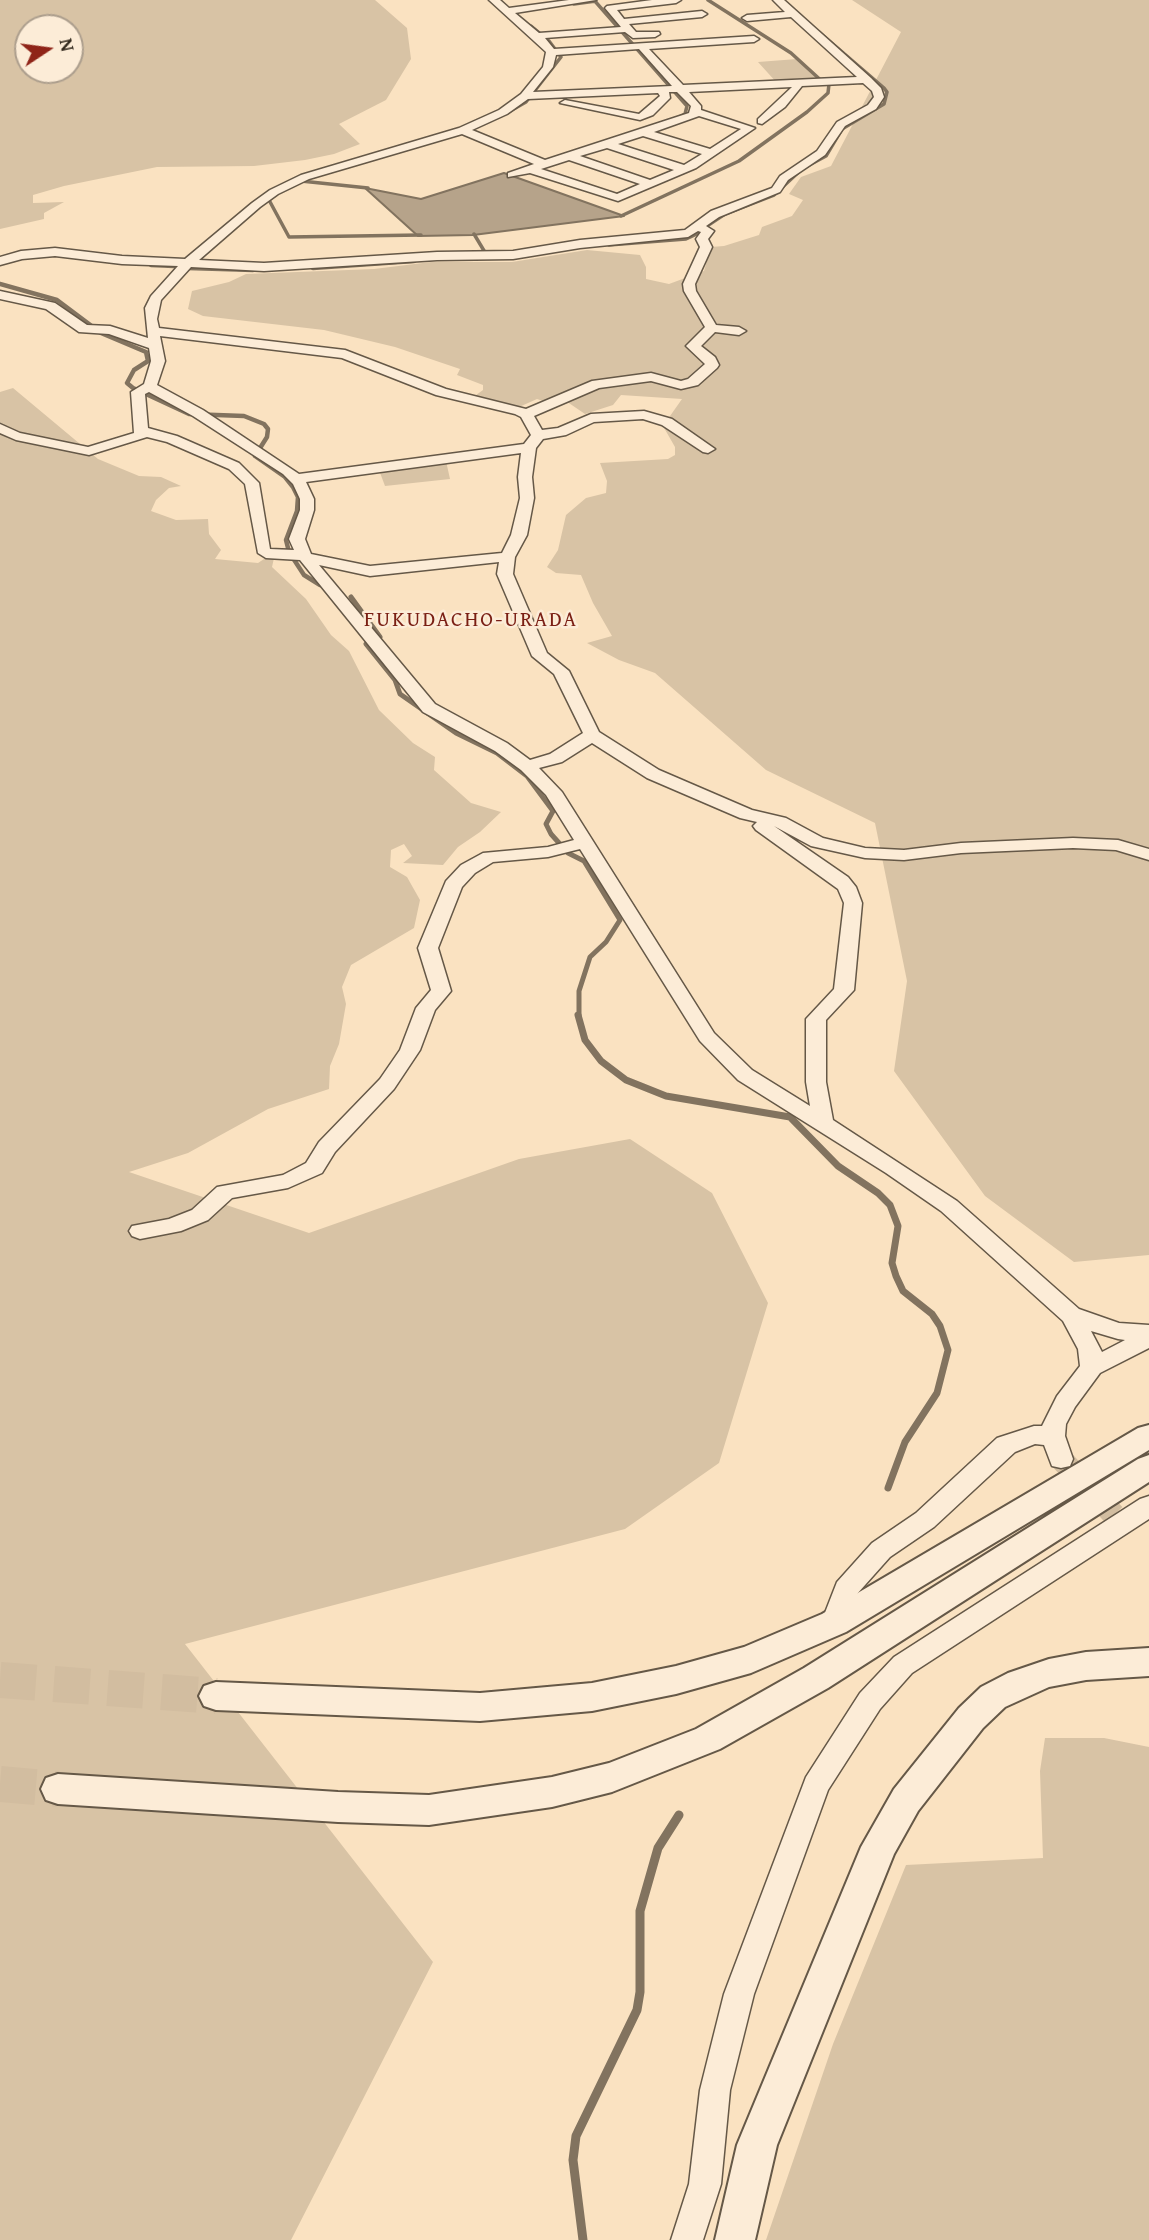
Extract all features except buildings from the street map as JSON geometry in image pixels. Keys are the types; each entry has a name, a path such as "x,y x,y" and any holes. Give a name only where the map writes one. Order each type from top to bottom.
{"street":[{"path":"494,0 556,52 754,39"},
{"path":"507,10 591,0"},
{"path":"676,0 610,8 623,27 636,36 710,26 693,7"},
{"path":"0,261 31,253 55,252 187,264 264,267 437,256 513,255 580,244 688,233 715,214 776,190 784,178 821,153 841,124 877,103 877,90 867,80 794,14 776,2"},
{"path":"568,4 577,13"},
{"path":"539,7 548,16"},
{"path":"540,36 595,32 702,14"},
{"path":"747,18 794,14"},
{"path":"586,22 595,32"},
{"path":"557,25 567,34"},
{"path":"638,46 672,90 696,106 695,112"},
{"path":"0,428 16,436 89,451 141,435 144,389 158,361 151,308 162,290 187,264 256,205 289,183 463,130 503,112 529,96 556,52"},
{"path":"529,96 867,80"},
{"path":"762,121 781,105 795,85"},
{"path":"727,98 735,88"},
{"path":"553,96 558,102 640,117 649,113 672,90"},
{"path":"600,110 615,93"},
{"path":"463,130 539,165 618,198 684,170 750,128 695,112 680,121 646,133 539,165 512,176"},
{"path":"680,121 736,138"},
{"path":"646,133 713,154"},
{"path":"610,145 684,170"},
{"path":"572,157 651,184"},
{"path":"697,226 708,231 702,239 706,247 689,284 690,291 712,328"},
{"path":"0,289 35,296 96,329 154,338 335,352 440,392 520,411 526,414 538,435"},
{"path":"0,295 50,306"},
{"path":"526,414 597,384 655,377 681,385 693,382 712,365 710,360 693,346 712,328 739,331"},
{"path":"144,389 158,393 199,414 296,479 307,499 307,510 297,539 296,556 373,640 429,708 501,747 527,766 553,792 570,846 707,1037 745,1075 949,1206 1071,1315 1090,1349 1093,1367"},
{"path":"708,449 667,422 644,415 591,418 561,432 538,435 529,448 525,477 527,498 519,535 507,557 505,574 540,656 561,671 592,735 653,774 746,814 780,822 817,842 865,853 904,855 961,848 1073,843 1118,845 1149,855"},
{"path":"141,431 172,439 234,466 252,483 263,550 266,553 296,556 370,571 507,557"},
{"path":"296,479 529,448"},
{"path":"234,466 265,460"},
{"path":"527,766 556,758 592,735"},
{"path":"746,814 841,881 847,887 853,903 844,990 816,1019 816,1082 822,1123"},
{"path":"140,1231 173,1226 200,1215 225,1192 288,1181 314,1168 327,1147 387,1084 410,1050 426,1008 441,991 428,948 453,885 468,869 489,857 570,846"},
{"path":"1071,1315 1108,1329 1149,1335"},
{"path":"834,1623 846,1589 881,1550 925,1520 1006,1445 1034,1435 1057,1448 1054,1424 1065,1402 1093,1367 1149,1335"},
{"path":"216,1696 480,1707 592,1698 644,1689 751,1659 834,1623 1149,1436"},
{"path":"58,1788 338,1807 429,1810 552,1792 612,1777 708,1739 816,1678 1149,1467"},
{"path":"687,2240 705,2184 715,2090 739,1994 816,1785 870,1701 903,1665 1118,1519 1149,1506"},
{"path":"735,2240 757,2145 878,1847 906,1800 971,1718 993,1697 1020,1683 1049,1673 1086,1666 1149,1662"}],"shaded area":[{"path":"0,0 375,0 407,28 411,59 386,100 339,124 360,144 334,154 305,160 254,166 157,167 64,186 33,195 33,203 64,202 44,213 44,219 0,229"},
{"path":"852,0 1149,0 1149,1255 1074,1262 985,1196 894,1071 907,981 875,823 766,770 655,673 619,660 587,643 612,636 581,575 556,573 547,567 558,550 566,515 586,498 606,493 607,481 600,463 668,459 675,455 675,447 663,426 682,399 621,395 613,405 585,414 560,397 546,402 537,399 519,407 472,398 483,390 483,385 457,375 460,369 395,347 324,330 203,316 188,309 192,291 229,282 246,274 374,269 431,262 512,262 587,250 640,255 646,267 646,279 669,284 704,271 711,247 724,246 759,235 762,227 792,216 803,200 789,194 801,177 831,166 901,32"},
{"path":"797,59 821,81 777,83 758,62"},
{"path":"504,173 624,216 473,235 418,236 365,188 421,199"},
{"path":"13,388 98,459 139,476 161,477 181,486 169,488 156,500 151,511 176,520 208,519 209,534 221,550 215,559 258,563 267,557 274,558 272,567 306,599 331,635 349,651 379,710 413,743 435,757 434,770 471,803 501,812 480,832 458,847 443,865 403,863 412,856 404,844 391,850 390,867 407,877 420,900 414,928 351,965 342,987 346,1004 339,1044 330,1066 329,1089 268,1109 188,1153 129,1172 309,1233 519,1159 630,1139 712,1193 768,1303 719,1463 625,1529 185,1644 433,1962 291,2240 0,2240 0,392"},
{"path":"446,461 450,479 385,486 379,470"},
{"path":"1045,1738 1104,1738 1149,1747 1149,2240 766,2240 833,2044 906,1865 1043,1858 1040,1771"}],"waterway":[{"path":"621,216 739,161 807,112 828,93 829,84 825,84 791,53 708,0"},
{"path":"574,4 595,1"},
{"path":"595,1 687,106 685,114 675,119"},
{"path":"505,114 526,102 561,57 549,41 531,26"},
{"path":"707,226 725,214 774,195 802,169 826,156 842,129 884,104 887,92 884,88 819,32"},
{"path":"301,181 368,188"},
{"path":"274,196 269,200 289,237 421,235"},
{"path":"609,245 686,239 699,233"},
{"path":"474,234 486,254"},
{"path":"313,268 414,261 407,261"},
{"path":"151,265 174,266"},
{"path":"188,268 253,270"},
{"path":"0,284 57,300 101,333 146,352 148,361 134,370 127,383 133,388 189,414 244,416 264,424 268,429 267,437 255,456 285,477 293,487 298,497 297,511 286,540 289,552 304,575 320,585"},
{"path":"351,597 380,637 366,644 395,680 400,694 456,733 497,753 527,776 553,811 546,824 551,834 568,853 584,861 620,920 606,942 590,957 579,991 579,1016"},
{"path":"578,1015 585,1040 601,1061 626,1080 666,1096 790,1117 838,1166 878,1193 890,1205 898,1226 892,1263 896,1276 903,1291 932,1314 940,1326 948,1350 937,1393 905,1442 888,1488"},
{"path":"583,2240 573,2160 576,2136 637,2010 640,1992 640,1911 658,1848 679,1815"}],"tunnel":[{"path":"1061,1459 1114,1515"},
{"path":"0,1680 216,1696"},
{"path":"0,1784 58,1789"}],"district":[{"name":"FUKUDACHO-URADA","path":"471,621"}]}
